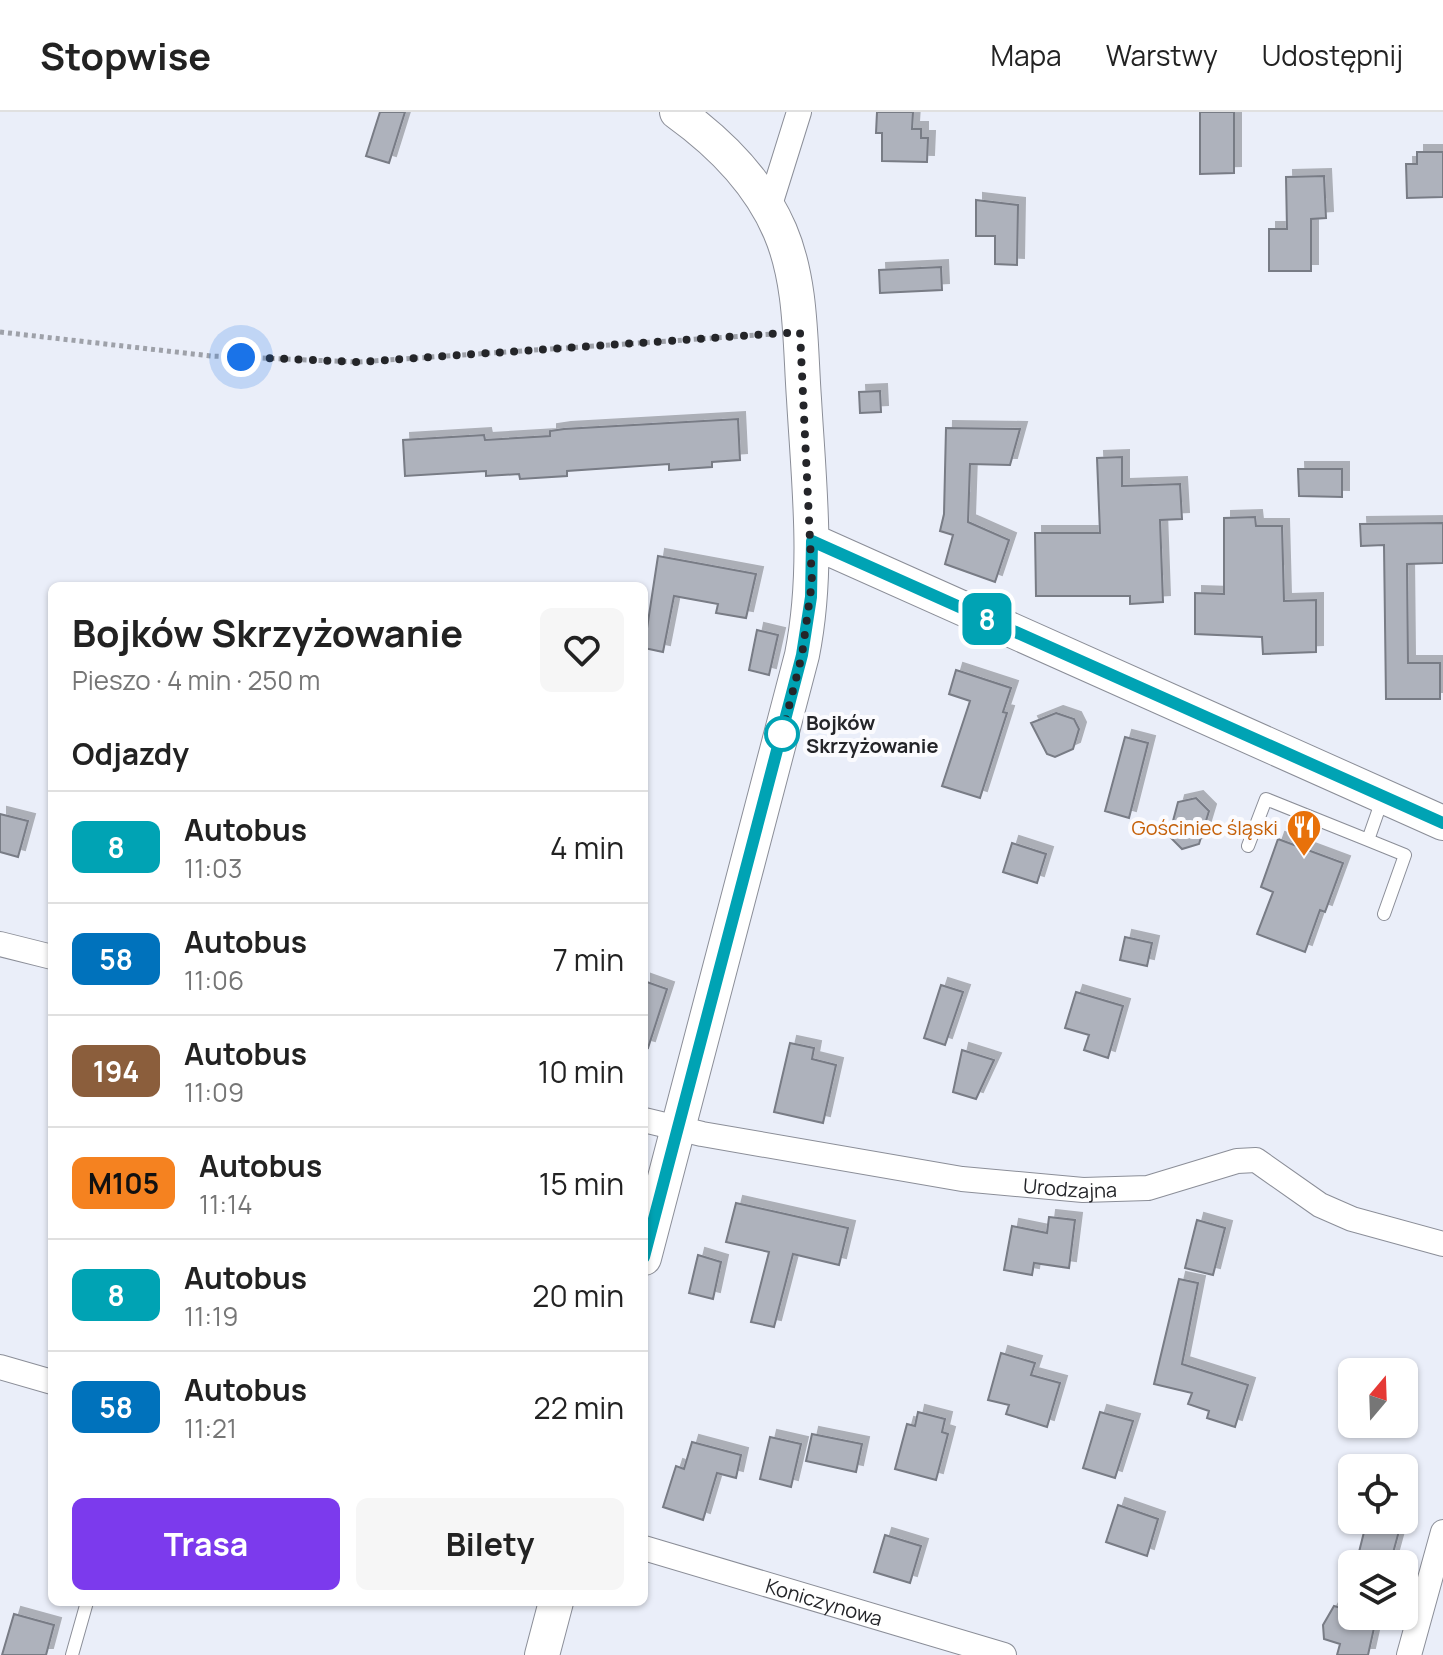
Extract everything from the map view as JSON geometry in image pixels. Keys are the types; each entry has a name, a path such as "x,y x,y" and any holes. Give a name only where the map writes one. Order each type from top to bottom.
{"street":[{"path":"648,1242 802,655 811,597 812,541 800,332 788,256 769,208 751,181 722,150 677,112"},
{"path":"769,208 799,112"},
{"path":"812,541 1443,823"},
{"path":"0,944 48,956"},
{"name":"Urodzajna","path":"648,1121 677,1129 962,1179 1083,1190 1148,1188 1237,1161 1256,1160 1320,1205 1352,1219 1443,1244"},
{"path":"0,1367 48,1381"},
{"path":"1409,1655 1443,1532"},
{"name":"Koniczynowa","path":"648,1549 1004,1655"},
{"path":"542,1655 555,1606"}],"lane":[{"path":"1368,840 1384,797"},
{"path":"1248,846 1266,799 1405,855 1384,914"},
{"path":"72,1655 86,1606"}],"path":[{"path":"0,332 211,356 358,362 800,332"}],"building":[{"path":"380,112 405,112 389,163 366,156"},
{"path":"877,112 913,112 912,129 921,129 921,138 928,138 927,162 882,161 882,133 876,133"},
{"path":"1200,112 1234,112 1234,173 1200,174"},
{"path":"1417,152 1443,152 1443,197 1407,198 1406,164 1417,164"},
{"path":"1324,176 1326,218 1311,219 1311,271 1269,271 1269,229 1287,229 1286,177"},
{"path":"976,200 1018,205 1017,265 995,264 995,236 976,236"},
{"path":"941,267 942,290 880,293 879,270"},
{"path":"880,391 881,412 860,413 859,392"},
{"path":"738,419 740,460 712,462 712,467 669,470 669,464 567,471 567,476 520,479 519,474 486,476 486,471 405,476 403,440 484,435 485,440 550,436 550,431 564,429"},
{"path":"946,428 1020,429 1010,465 970,464 968,522 1009,540 995,582 945,564 953,535 940,531 944,514"},
{"path":"1122,457 1122,486 1180,484 1182,519 1160,520 1163,602 1130,604 1130,596 1036,596 1035,533 1100,533 1097,458"},
{"path":"1298,469 1342,469 1342,497 1299,496"},
{"path":"1255,517 1256,526 1282,526 1284,601 1316,600 1316,652 1263,654 1262,637 1195,634 1195,593 1224,594 1224,518"},
{"path":"1443,523 1443,563 1407,564 1408,663 1440,663 1440,699 1386,699 1384,545 1361,546 1360,524"},
{"path":"658,556 756,574 746,618 716,613 718,604 674,596 663,652 648,649 648,622"},
{"path":"757,630 778,635 769,675 749,670"},
{"path":"956,670 1011,688 1003,712 1007,713 980,798 942,786 970,701 949,694"},
{"path":"1056,713 1074,719 1079,729 1073,749 1055,757 1047,754 1031,723"},
{"path":"1125,737 1148,743 1129,818 1105,811"},
{"path":"1196,798 1209,811 1199,844 1182,849 1169,836 1178,802"},
{"path":"0,814 28,821 18,857 0,852"},
{"path":"1278,839 1343,863 1325,912 1320,910 1305,952 1257,934 1273,892 1261,887"},
{"path":"1012,843 1046,854 1037,883 1003,872"},
{"path":"1125,937 1152,943 1147,966 1120,960"},
{"path":"648,982 667,989 648,1048"},
{"path":"941,985 963,992 945,1045 924,1038"},
{"path":"1076,992 1123,1006 1108,1058 1084,1050 1089,1035 1065,1028"},
{"path":"790,1043 814,1048 812,1059 836,1065 823,1123 774,1112"},
{"path":"962,1050 994,1060 976,1099 953,1092"},
{"path":"736,1203 848,1228 839,1265 793,1254 774,1327 751,1322 769,1252 726,1242"},
{"path":"1049,1217 1075,1220 1069,1268 1034,1263 1032,1275 1004,1270 1012,1226 1047,1233"},
{"path":"1197,1220 1225,1228 1213,1275 1185,1268"},
{"path":"698,1255 721,1262 713,1299 689,1293"},
{"path":"1179,1279 1198,1283 1182,1364 1248,1385 1235,1427 1207,1418 1209,1411 1188,1404 1192,1393 1154,1384"},
{"path":"1001,1353 1035,1363 1031,1375 1060,1383 1047,1427 1006,1414 1009,1405 988,1400"},
{"path":"918,1412 945,1419 942,1432 948,1434 936,1480 895,1469 907,1424 915,1426"},
{"path":"1100,1412 1133,1421 1115,1478 1083,1468"},
{"path":"812,1434 862,1444 856,1472 806,1461"},
{"path":"770,1437 801,1444 791,1487 760,1479"},
{"path":"692,1442 741,1455 736,1478 717,1473 703,1520 663,1507 676,1466 684,1469"},
{"path":"1118,1505 1158,1519 1147,1556 1106,1542"},
{"path":"1364,1534 1398,1534 1394,1550 1360,1550"},
{"path":"885,1535 921,1546 910,1583 874,1572"},
{"path":"1334,1606 1338,1607 1338,1630 1374,1630 1368,1655 1337,1655 1340,1644 1324,1639 1323,1625"},
{"path":"14,1614 54,1625 46,1655 2,1655"}],"bus line":[{"name":"8","path":"648,1242 802,655 810,616 812,541 1443,823"}],"place":[{"name":"Bojków Skrzyżowanie","path":"782,734"},
{"name":"Gościniec śląski","path":"1304,858"}],"route":[{"path":"241,357 358,362 800,332 812,582 810,616 782,734"}]}
